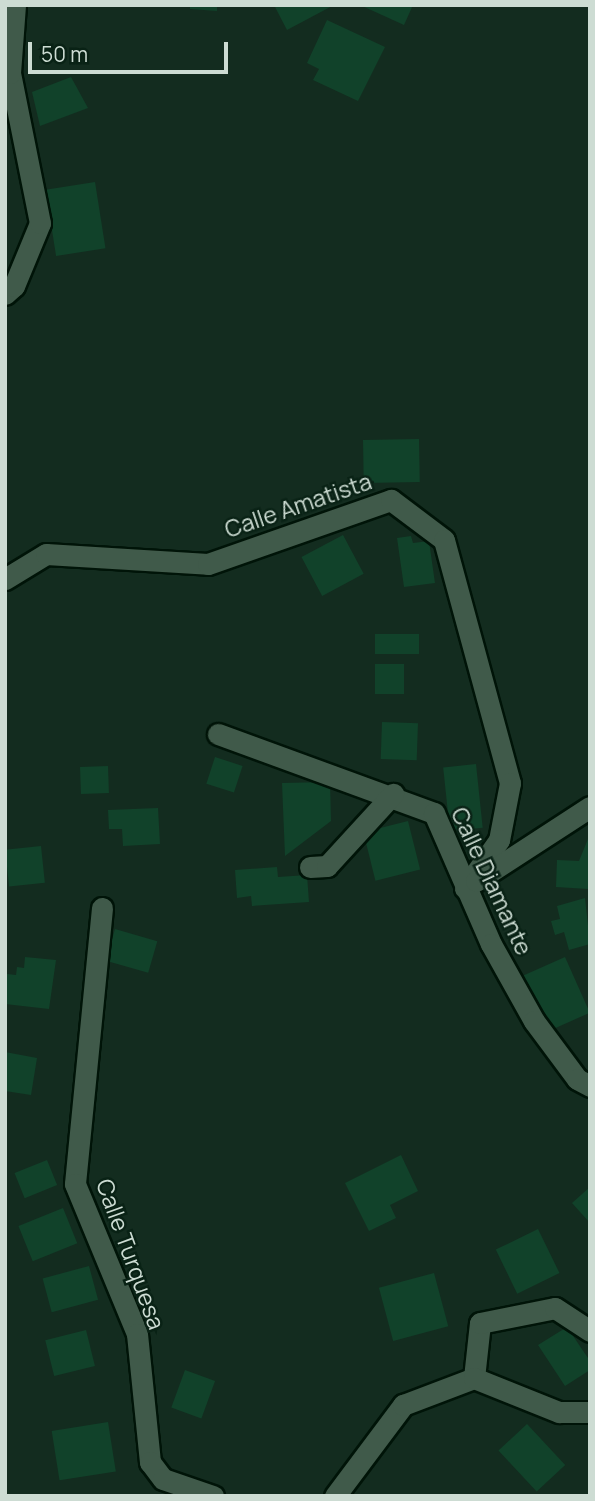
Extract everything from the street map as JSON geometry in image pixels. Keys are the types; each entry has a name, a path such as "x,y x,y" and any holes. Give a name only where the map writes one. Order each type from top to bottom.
{"street":[{"path":"10,290 40,223 10,74 15,5"},
{"name":"Calle Amatista","path":"5,579 47,554 208,564 391,500 444,540 510,783 499,840 465,888"},
{"name":"Calle Diamante","path":"218,734 393,794 435,813 465,888 534,1021 577,1079 590,1086"},
{"path":"310,867 327,866 393,794"},
{"path":"465,888 590,807"},
{"name":"Calle Turquesa","path":"102,908 75,1184 137,1334 150,1462 163,1479 213,1496"},
{"path":"474,1378 480,1323 555,1308 590,1331"},
{"path":"335,1496 403,1405 474,1378 559,1412 590,1412"}],"building":[{"path":"190,5 217,5 217,11 190,9"},
{"path":"274,5 334,5 287,30"},
{"path":"360,5 413,5 404,25"},
{"path":"327,20 385,47 358,101 313,80 319,69 307,63"},
{"path":"71,77 88,108 40,126 32,92"},
{"path":"95,182 105,248 56,256 46,190"},
{"path":"419,439 420,482 364,483 363,440"},
{"path":"343,535 364,574 322,596 302,557"},
{"path":"411,536 413,543 429,541 435,583 404,587 397,538"},
{"path":"375,634 419,634 419,654 375,654"},
{"path":"375,664 404,664 404,694 375,694"},
{"path":"382,722 418,723 417,760 381,759"},
{"path":"215,757 243,766 234,793 206,784"},
{"path":"476,764 483,828 450,831 443,767"},
{"path":"108,766 109,793 81,794 80,767"},
{"path":"330,782 331,821 285,856 282,783"},
{"path":"158,808 160,844 123,846 122,829 109,829 108,810"},
{"path":"408,821 420,870 375,881 363,832"},
{"path":"590,834 588,889 556,887 557,860 579,861"},
{"path":"41,846 45,883 9,887 5,850"},
{"path":"277,867 278,877 307,875 309,902 252,906 251,896 237,898 235,870"},
{"path":"585,898 590,944 569,950 564,932 555,935 551,921 560,919 557,906"},
{"path":"115,929 157,941 148,973 106,961"},
{"path":"25,957 56,960 49,1009 5,1004 7,974 16,975 17,967 24,968"},
{"path":"565,957 590,1013 546,1032 521,977"},
{"path":"5,1052 37,1058 31,1095 5,1091"},
{"path":"401,1155 418,1191 390,1205 396,1218 369,1231 345,1183"},
{"path":"47,1160 57,1185 25,1198 15,1173"},
{"path":"590,1187 590,1223 572,1203"},
{"path":"63,1208 77,1243 33,1261 18,1226"},
{"path":"538,1229 559,1273 517,1294 496,1250"},
{"path":"89,1266 98,1300 52,1312 43,1278"},
{"path":"434,1273 448,1326 393,1341 379,1288"},
{"path":"567,1327 590,1361 590,1370 565,1386 538,1345"},
{"path":"86,1330 95,1366 54,1376 45,1340"},
{"path":"185,1370 215,1381 201,1419 171,1408"},
{"path":"108,1422 116,1471 60,1480 52,1431"},
{"path":"527,1424 565,1465 537,1492 498,1451"}]}
